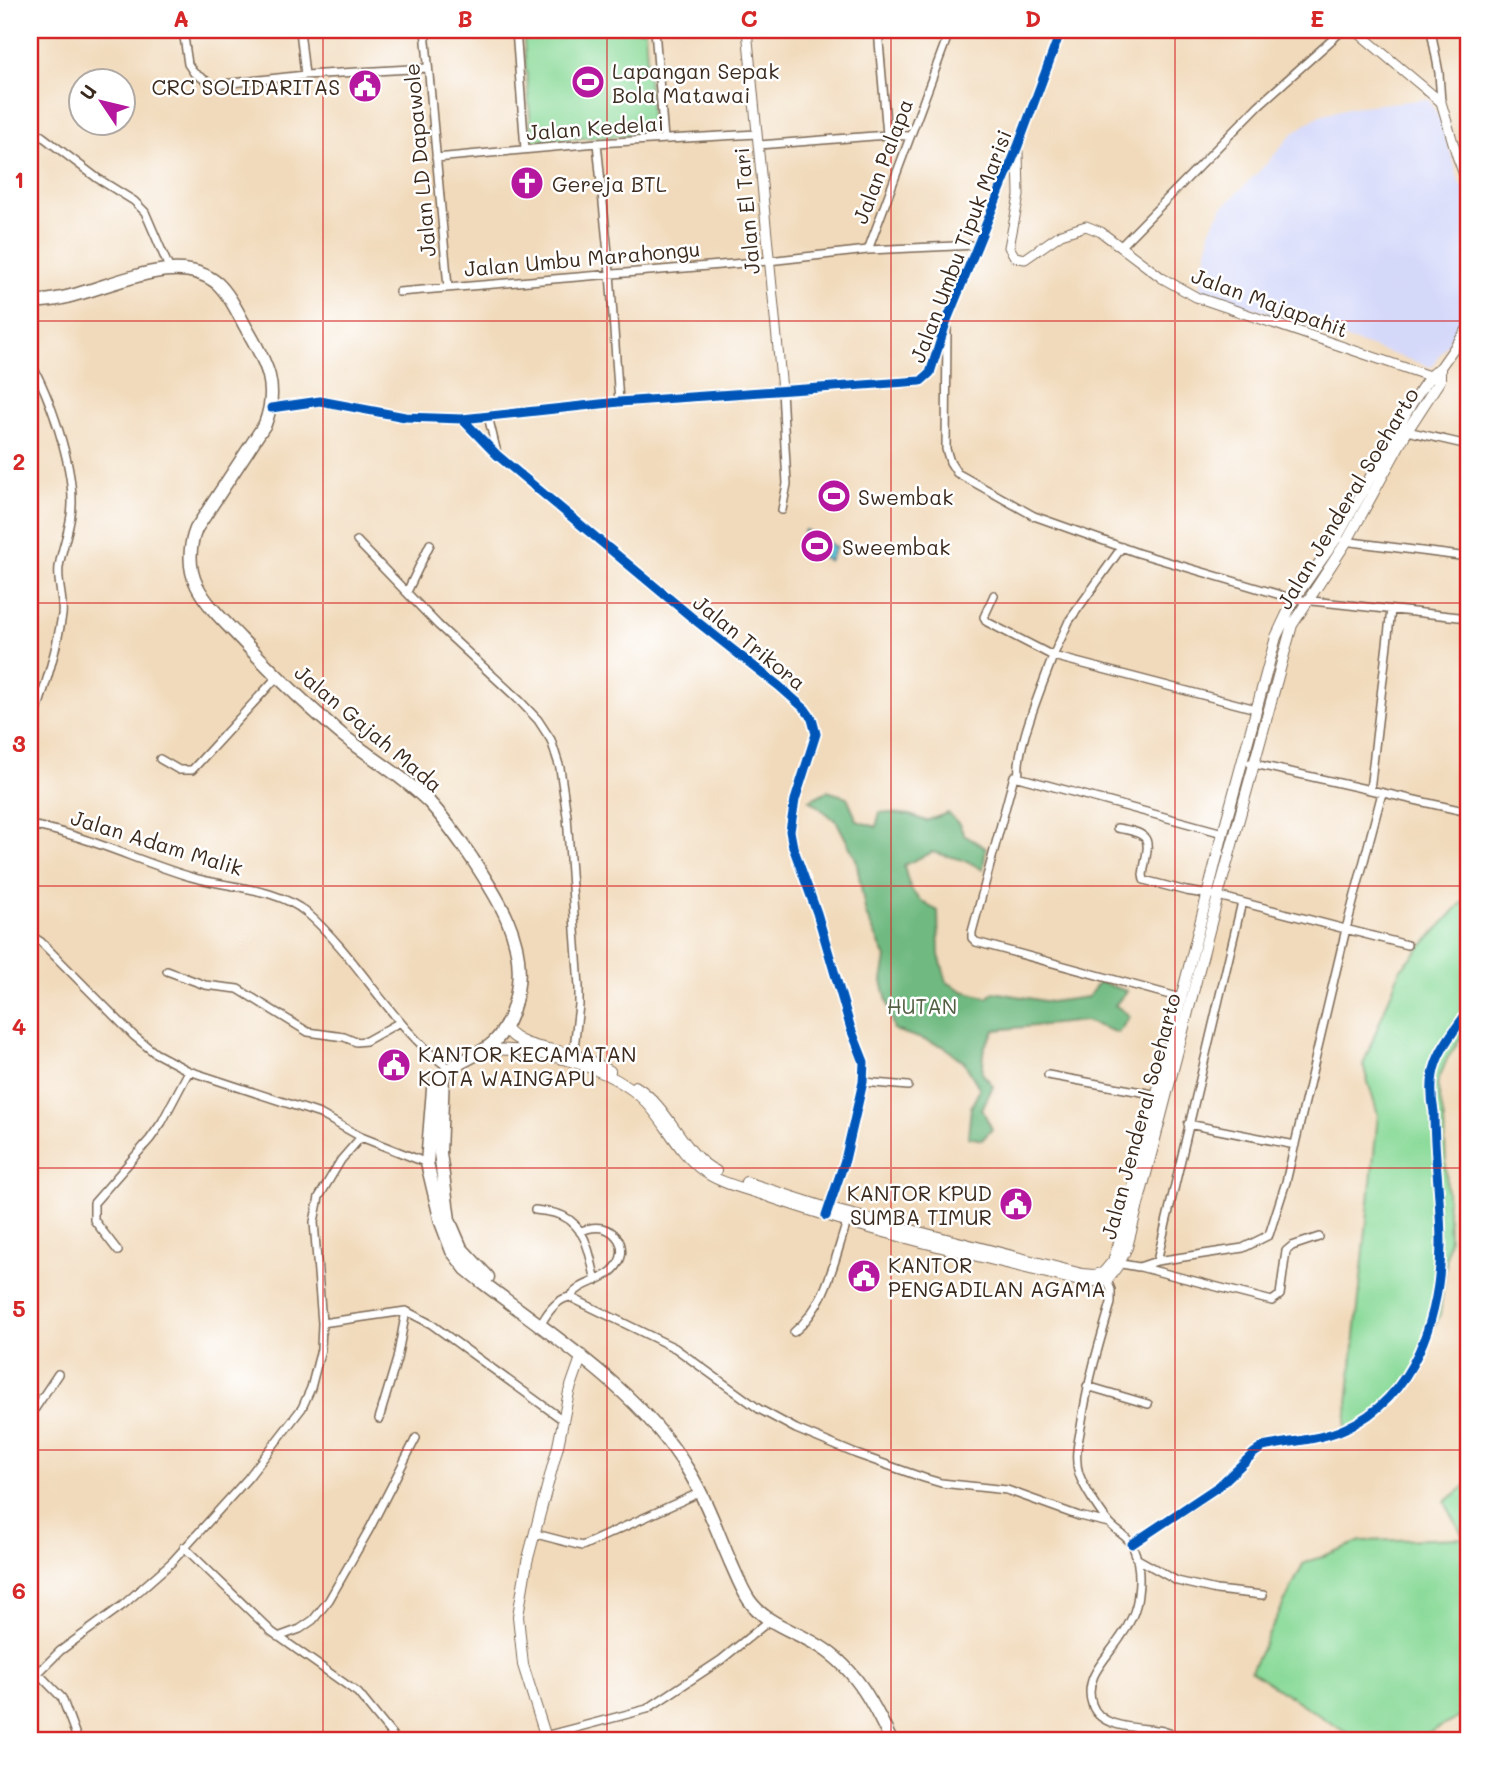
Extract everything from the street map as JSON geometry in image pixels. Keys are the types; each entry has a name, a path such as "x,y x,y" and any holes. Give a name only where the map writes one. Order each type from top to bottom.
{"highway":[{"path":"30,301 78,295 136,276 170,270 197,272 212,279 224,291 268,369 272,391 271,408"},
{"name":"Jalan Gajah Mada","path":"271,408 265,424 196,529 191,549 193,574 206,599 278,676 326,721 429,802 455,834 507,917 518,955 518,983 514,1005 505,1028 494,1042 446,1072"},
{"path":"446,1072 435,1082 433,1089 427,1163 441,1222 452,1251 482,1282 582,1355 661,1431 701,1492 749,1600 769,1621 816,1644 846,1667 860,1684 891,1741"},
{"path":"446,1072 440,1153 452,1229 461,1248 476,1265 536,1321"}],"main road":[{"name":"Jalan Jenderal Soeharto","path":"1105,1276 1127,1247 1181,998 1253,764 1292,625 1347,541 1440,368"},
{"name":"Jalan Jenderal Soeharto","path":"1161,1096 1213,895 1223,833 1276,637 1294,599 1336,539 1411,404 1435,378"},
{"path":"505,1028 516,1039 573,1058 638,1095 659,1117 692,1161 709,1175 828,1213 1084,1282 1105,1276"},
{"path":"483,1050 524,1051 573,1058"},
{"path":"828,1213 847,1222 958,1246"},
{"path":"546,1738 523,1665 518,1631 525,1572 569,1392 582,1355"}],"street":[{"path":"183,30 188,64 194,73 213,85 305,75 428,68"},
{"path":"300,30 305,75"},
{"name":"Jalan LD Dapawole","path":"425,30 448,287"},
{"path":"516,30 525,149"},
{"path":"655,30 664,139"},
{"name":"Jalan El Tari","path":"747,30 782,390"},
{"path":"878,30 887,135"},
{"name":"Jalan Palapa","path":"768,261 868,250 950,30"},
{"name":"Jalan Umbu Tipuk Marisi","path":"782,390 921,381 930,373 947,320 1018,146 1061,30"},
{"path":"1120,247 1259,105 1343,30"},
{"path":"1355,30 1441,102"},
{"path":"1431,30 1441,102 1468,185"},
{"path":"30,127 97,178 134,201 145,212 170,270"},
{"name":"Jalan Kedelai","path":"436,158 525,149 757,134"},
{"path":"759,145 887,135 909,136"},
{"path":"597,144 610,273 618,402"},
{"name":"Jalan Majapahit","path":"1018,146 1019,196 1009,247 1020,260 1030,257 1061,234 1081,226 1096,229 1168,282 1203,300 1435,378"},
{"path":"868,250 977,245"},
{"name":"Jalan Umbu Marahongu","path":"399,292 768,261"},
{"path":"947,320 946,449 957,473 1034,516 1122,547 1294,599 1468,618"},
{"name":"Jalan Jenderal Soeharto","path":"1440,368 1468,328"},
{"path":"30,362 57,426 67,465 72,506 58,570 62,613 45,685 30,733"},
{"path":"271,408 320,401 405,417 462,419 618,402 782,390 787,484 782,510"},
{"path":"488,416 497,455"},
{"name":"Jalan Trikora","path":"462,419 497,455 735,646 812,719 816,734 795,800 790,831 864,1062 863,1082 845,1160 828,1213"},
{"path":"1407,431 1468,445"},
{"path":"1336,539 1468,557"},
{"path":"357,541 449,636 519,700 548,733 555,749 562,778 570,847 579,987 573,1058"},
{"path":"407,592 430,544"},
{"path":"1019,777 1021,753 1053,656 1069,621 1122,547"},
{"path":"994,595 984,617 987,622 1053,656 1256,709"},
{"path":"1370,790 1391,610"},
{"path":"160,759 179,770 192,770 278,676"},
{"path":"1242,762 1468,812"},
{"path":"1181,998 976,942 972,938 1013,777 1223,833"},
{"path":"1139,1267 1157,1261 1243,1248 1266,1238 1273,1227 1382,793"},
{"name":"Jalan Adam Malik","path":"30,825 99,843 192,877 288,900 322,927 366,977 400,1022 446,1072"},
{"path":"1117,828 1139,832 1145,837 1147,844 1144,880 1407,945"},
{"path":"1157,1261 1241,902"},
{"path":"30,935 63,963 155,1054 189,1071 320,1114 361,1137 427,1163"},
{"path":"167,971 205,985 238,989 308,1032 344,1037 356,1042 366,1041 400,1022"},
{"path":"1132,1544 1219,1486 1245,1460 1263,1447 1334,1432 1361,1420 1385,1402 1409,1373 1425,1336 1440,1265 1434,1112 1430,1092 1432,1070 1438,1054 1468,1011"},
{"path":"118,1251 94,1220 94,1203 150,1139 189,1071"},
{"path":"1048,1075 1161,1096"},
{"path":"863,1082 908,1086"},
{"path":"1188,1124 1295,1145"},
{"path":"38,1674 60,1651 148,1585 248,1478 302,1408 311,1388 321,1349 322,1323 314,1222 322,1191 341,1160 361,1137"},
{"path":"535,1210 562,1215 580,1232 587,1244 596,1282"},
{"path":"794,1332 814,1312 822,1297 847,1222"},
{"path":"536,1321 582,1285 596,1282 617,1264 620,1255 618,1237 613,1231 589,1227 580,1232"},
{"path":"1116,1263 1272,1301 1280,1295 1286,1251 1292,1246 1319,1237"},
{"path":"1105,1276 1111,1290 1111,1303 1087,1386 1076,1462 1081,1479 1109,1523 1132,1544 1139,1581 1136,1606 1121,1638 1100,1663 1093,1677 1090,1689 1092,1704 1098,1715 1110,1721 1193,1741"},
{"path":"570,1297 675,1348 759,1409 796,1429 924,1478 941,1483 1007,1490 1079,1516 1109,1523"},
{"path":"322,1323 406,1311 431,1324 563,1420"},
{"path":"379,1419 397,1359 406,1311"},
{"path":"30,1416 58,1374"},
{"path":"1087,1386 1148,1404"},
{"path":"278,1637 300,1629 313,1620 329,1601 416,1438"},
{"path":"536,1534 582,1546 701,1492"},
{"path":"184,1547 278,1637 358,1693 397,1741"},
{"path":"1136,1558 1177,1581 1216,1590 1263,1595"},
{"path":"546,1738 647,1709 721,1660 769,1621"},
{"path":"30,1665 62,1698 78,1741"}],"shaded area":[{"path":"1428,99 1441,121 1460,184 1468,196 1468,315 1431,367 1200,290 1211,227 1222,208 1292,134 1318,116 1351,107"}],"green space":[{"name":"Lapangan Sepak Bola Matawai","path":"523,30 645,30 652,134 532,141"},
{"name":"HUTAN","path":"827,791 847,797 857,821 876,827 880,812 910,815 926,821 948,813 959,824 964,835 986,848 983,870 967,861 932,852 904,865 914,893 938,911 939,955 947,982 963,991 988,998 994,992 1050,1002 1088,997 1099,982 1127,991 1115,1005 1130,1016 1118,1033 1085,1021 995,1030 985,1046 982,1073 993,1086 982,1109 992,1129 982,1140 968,1137 971,1107 980,1089 964,1062 943,1046 894,1030 882,981 886,958 866,915 856,859 837,822 810,800"},
{"path":"1468,896 1468,1028 1447,1059 1437,1084 1444,1120 1449,1236 1440,1314 1415,1371 1381,1411 1345,1433 1378,1115 1363,1065 1400,970"},
{"path":"1468,1484 1468,1713 1413,1741 1359,1741 1251,1671 1303,1564 1361,1541 1464,1538 1445,1502"}],"water":[{"name":"Sweembak","path":"805,530 836,547 829,561 797,545"}],"cycle path":[{"path":"271,408 320,401 405,417 462,419 619,402 921,381 930,373 947,320 1018,146 1061,30"},
{"path":"462,419 497,455 695,620 779,686 805,709 812,719 816,734 795,800 790,831 851,1029 864,1062 863,1082 845,1160 826,1216"},
{"path":"1132,1544 1219,1486 1263,1447 1326,1435 1346,1428 1370,1414 1390,1396 1406,1375 1429,1326 1439,1272 1441,1228 1432,1096 1434,1069 1444,1046 1468,1011"}],"place":[{"name":"Lapangan Sepak Bola Matawai","path":"588,82"},
{"name":"CRC SOLIDARITAS","path":"365,86"},
{"name":"Gereja BTL","path":"527,183"},
{"name":"Swembak","path":"834,496"},
{"name":"Sweembak","path":"817,546"},
{"name":"KANTOR KECAMATAN KOTA WAINGAPU","path":"394,1065"},
{"name":"KANTOR KPUD SUMBA TIMUR","path":"1016,1204"},
{"name":"KANTOR PENGADILAN AGAMA","path":"864,1276"}]}
